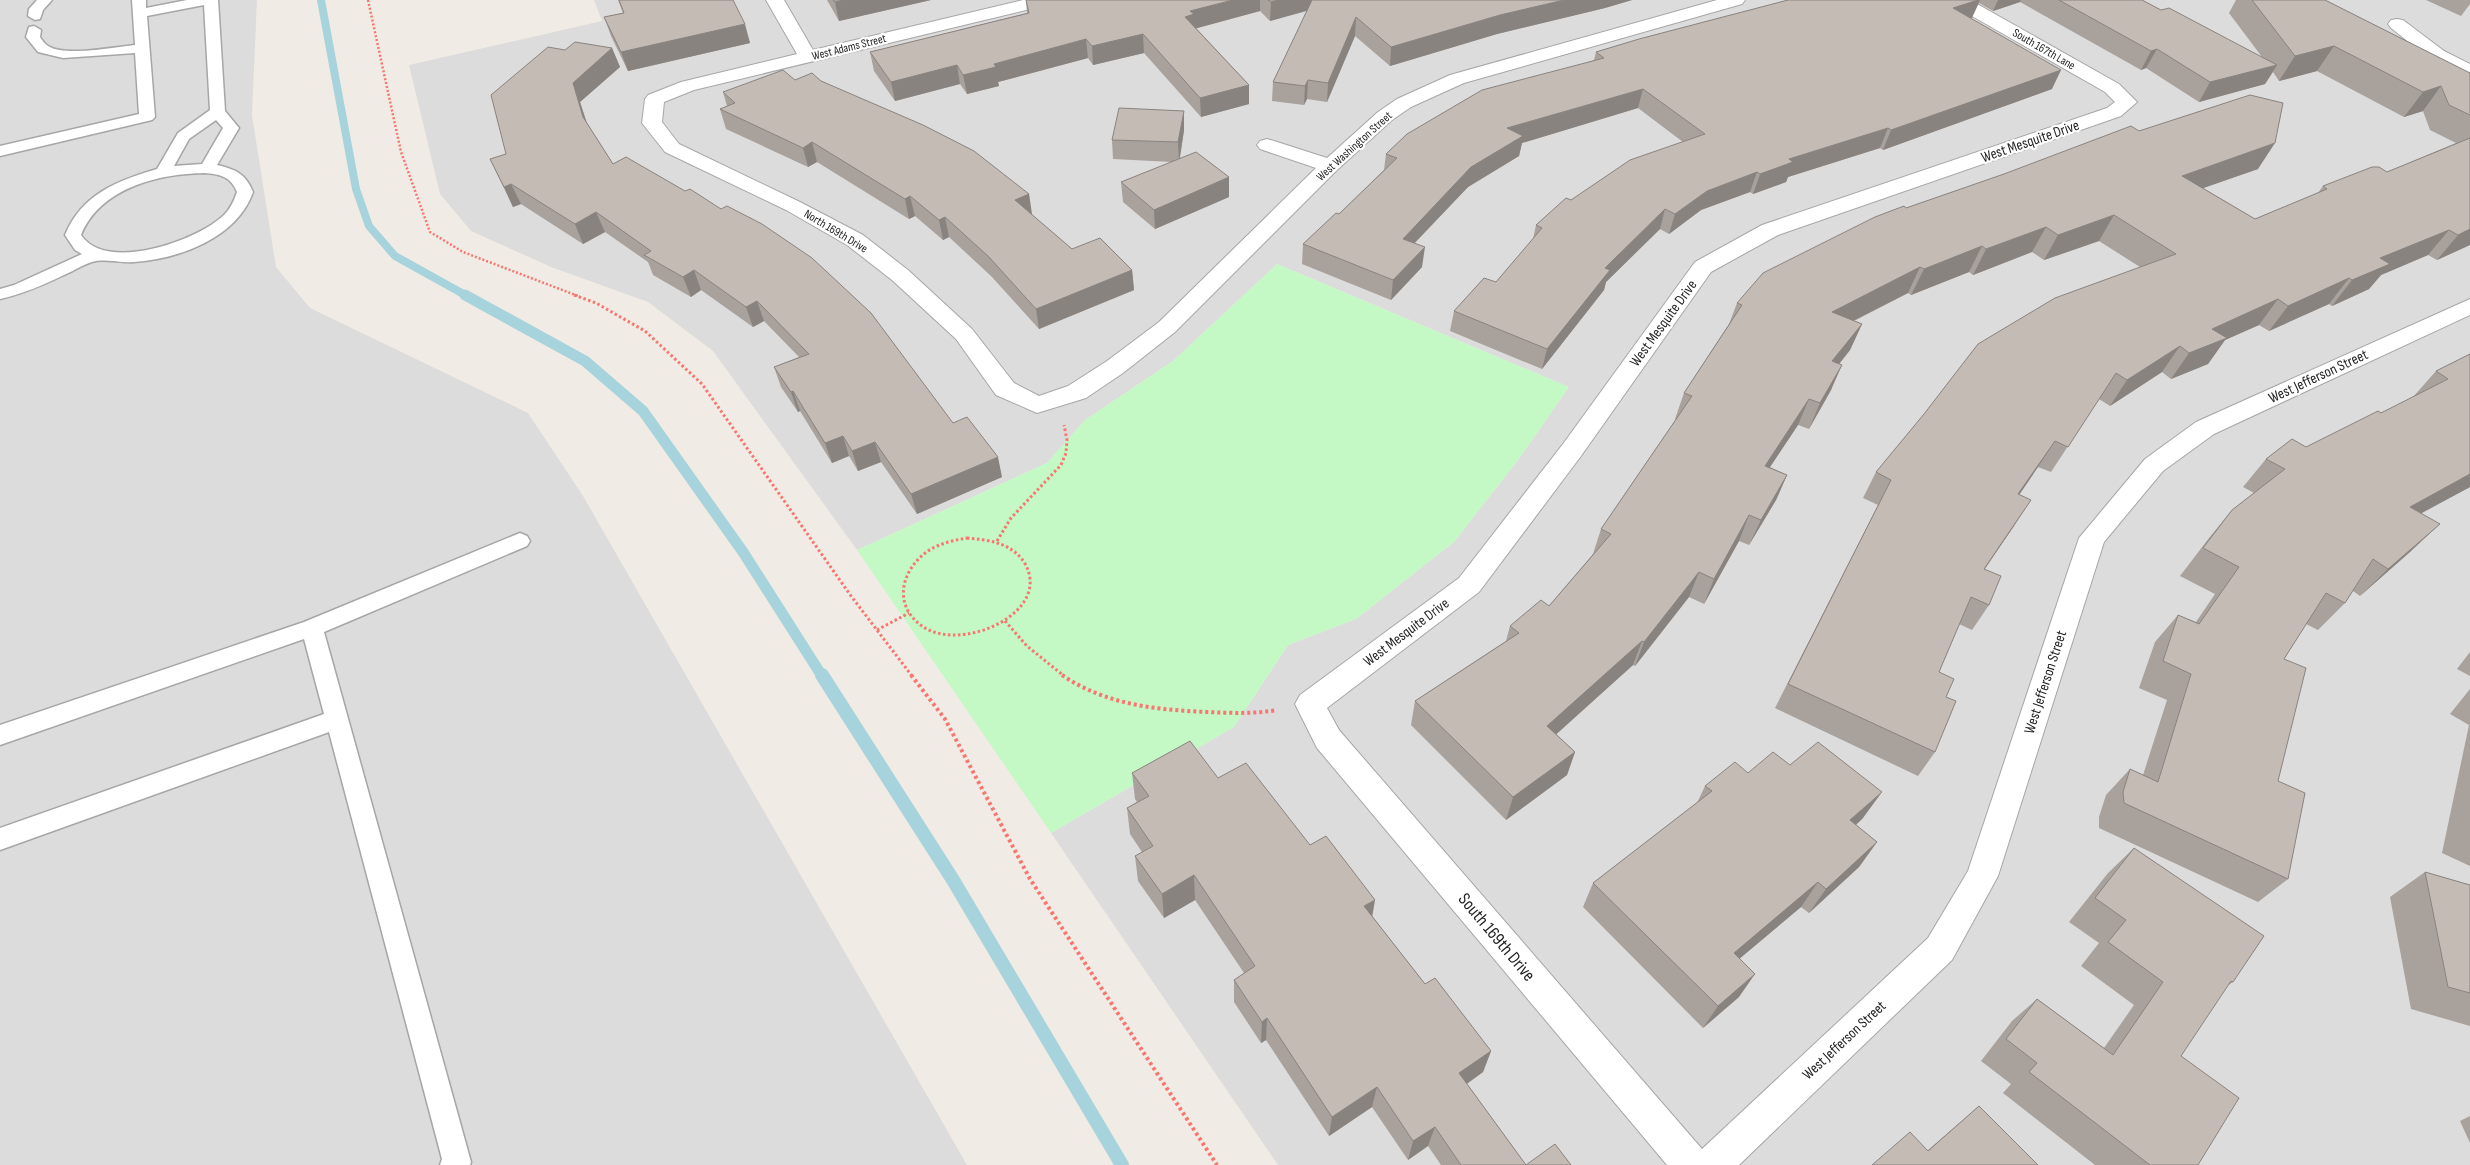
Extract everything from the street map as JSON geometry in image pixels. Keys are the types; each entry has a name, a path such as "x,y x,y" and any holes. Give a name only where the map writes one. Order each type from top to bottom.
{"street":[{"path":"775,0 808,57"},
{"name":"West Adams Street","path":"655,99 688,86 1046,0"},
{"name":"West Washington Street","path":"1046,402 1077,392 1115,367 1168,327 1330,166 1385,116 1427,91 1478,73 1736,0"},
{"name":"South 167th Lane","path":"1957,0 2112,88 2127,102"},
{"path":"2397,24 2437,55 2470,71"},
{"name":"North 169th Drive","path":"655,99 652,123 672,148 793,206 855,240 900,275 964,334 1005,389 1046,402"},
{"name":"West Mesquite Drive","path":"1310,704 1469,585 1572,450 1703,267 1770,230 2114,112 2127,102"},
{"path":"1267,145 1330,166"},
{"name":"West Jefferson Street","path":"1712,1165 1940,949 1982,876 2092,538 2154,465 2205,428 2470,306"},
{"name":"South 169th Drive","path":"1310,704 1328,739 1691,1165"}],"lane":[{"path":"45,0 36,10 33,37 44,50 65,54 88,54 142,48"},
{"path":"0,151 147,117 139,7 210,0 218,112 231,128 207,168"},
{"path":"163,172 183,136 218,112"},
{"path":"207,168 227,172 240,180 245,192 240,206 226,221 205,236 148,255 120,258 96,254 80,247 74,235 77,221 90,206 110,192 136,180 163,172 207,168"},
{"path":"0,294 20,289 96,254"},
{"path":"0,735 312,628 520,541"},
{"path":"312,628 456,1162 454,1165"},
{"path":"0,839 337,719"}],"path":[{"path":"368,0 402,152 417,201 430,232 463,252 596,303 645,331 702,384 877,630 945,719 1030,879 1217,1165"},
{"path":"997,542 1014,514 1047,482 1066,458 1066,430 1046,402"},
{"path":"967,538 986,538 997,542 1018,552 1027,564 1031,578 1028,594 1020,609 1005,621 987,630 966,635 945,634 928,629 913,620 904,606 902,591 905,576 915,562 929,550 947,542 967,538"},
{"path":"877,630 909,614"},
{"path":"1005,621 1043,662 1081,687 1116,703 1152,710 1262,713 1310,704"}],"shaded area":[{"path":"0,0 257,0 252,115 276,267 310,308 528,413 583,496 967,1165 0,1165"},
{"path":"594,0 2470,0 2470,1165 1278,1165 1051,833 1234,727 1288,645 1356,619 1454,542 1518,460 1569,387 1277,264 1173,361 1085,420 1047,463 857,550 713,351 648,302 551,267 471,231 440,194 409,65 602,21"}],"green space":[{"path":"1277,264 1569,387 1518,460 1454,542 1356,619 1288,645 1234,727 1051,833 857,550 1047,463 1085,420 1173,361"}],"building":[{"path":"619,0 733,0 745,24 621,52 604,17 624,13"},
{"path":"1026,0 1233,0 1190,11 1194,14 1185,17 1249,85 1200,98 1143,34 1092,46 1086,39 994,64 996,67 963,75 957,65 891,82 870,52 1029,13"},
{"path":"1312,0 1564,0 1500,15 1391,47 1356,17 1328,83 1308,80 1305,86 1273,82"},
{"path":"1788,0 1978,0 1953,8 2061,70 1891,130 1888,128 1789,159 1793,162 1760,174 1757,172 1707,191 1675,214 1665,209 1605,268 1610,270 1547,349 1454,311 1484,278 1496,282 1542,228 1536,225 1566,198 1571,200 1630,160 1705,134 1643,89 1507,128 1523,136 1471,167 1403,239 1425,247 1393,280 1303,244 1336,213 1339,214 1397,158 1386,154 1407,134 1482,90 1604,58 1596,52 1639,39"},
{"path":"2059,0 2142,0 2161,10 2169,8 2277,65 2210,82 2157,49 2151,51"},
{"path":"2252,0 2325,0 2470,73 2470,115 2449,105 2441,86 2423,92 2334,46 2295,56"},
{"path":"575,42 612,48 573,83 583,117 613,164 626,157 685,191 690,189 721,209 727,206 762,224 812,258 871,313 953,423 967,417 998,457 911,494 875,442 852,451 843,436 825,443 793,391 791,392 774,367 809,354 757,301 746,307 694,270 683,277 644,255 651,251 596,212 575,224 511,184 504,187 490,159 506,154 491,95 548,47 565,50"},
{"path":"783,70 795,80 812,73 821,81 923,125 974,151 1029,194 1015,200 1072,249 1100,238 1132,270 1036,309 989,257 945,217 939,220 910,196 905,199 812,142 803,148 720,109 735,103 723,92"},
{"path":"2250,95 2283,103 2275,143 2182,176 2255,219 2327,189 2323,186 2372,167 2379,167 2387,172 2470,138 2470,229 2458,235 2449,230 2380,258 2390,264 2352,280 2349,278 2288,306 2278,299 2212,329 2227,338 2189,353 2180,346 2127,380 2116,373 2068,447 2055,441 2018,494 2031,500 1984,569 2001,576 1989,605 1971,597 1939,672 1954,679 1946,697 1956,701 1935,752 1788,684 1891,480 1876,472 1978,344 2055,298 2176,254 2114,215 2058,235 2046,227 1986,249 1982,246 1924,269 1920,267 1832,312 1862,324 1832,361 1842,365 1820,403 1809,399 1765,466 1787,475 1761,520 1749,515 1714,579 1699,572 1644,642 1642,641 1547,726 1575,752 1513,797 1415,701 1519,633 1510,626 1541,600 1549,606 1611,534 1601,529 1692,396 1684,393 1742,305 1737,303 1763,273 1875,217 1904,206 1906,208 2004,174 2131,126 2139,131"},
{"path":"1119,108 1184,111 1178,142 1112,140"},
{"path":"1196,152 1229,177 1154,210 1121,182"},
{"path":"2470,354 2470,474 2410,507 2440,524 2388,569 2373,559 2345,603 2326,593 2284,659 2306,668 2278,781 2305,793 2288,879 2124,803 2123,792 2130,769 2158,782 2191,674 2163,661 2178,615 2199,624 2239,567 2203,548 2232,510 2285,469 2266,459 2292,439 2306,447 2378,411 2381,413 2448,379 2436,371"},
{"path":"1190,741 1218,778 1246,763 1310,845 1326,836 1375,900 1364,906 1425,984 1435,978 1491,1051 1459,1073 1526,1165 1461,1165 1435,1127 1413,1141 1377,1087 1332,1117 1267,1018 1262,1022 1234,980 1255,966 1194,875 1162,894 1135,856 1153,846 1127,808 1149,796 1132,773"},
{"path":"1818,742 1882,792 1850,820 1877,842 1826,889 1818,882 1734,953 1755,974 1718,1006 1593,883 1712,791 1705,786 1735,762 1748,773 1773,752 1790,765"},
{"path":"2134,848 2264,936 2233,982 2231,981 2181,1056 2239,1098 2198,1165 2150,1165 2029,1072 2037,1063 2006,1039 2037,999 2113,1055 2163,982 2108,942 2126,920 2095,898"},
{"path":"2425,872 2470,885 2470,993 2448,987"},
{"path":"1979,1106 2038,1165 1872,1165 1910,1132 1928,1151"},
{"path":"1555,1144 1571,1165 1526,1165"}],"waterway":[{"path":"321,0 356,189 369,226 395,256 467,296"},
{"path":"465,295 585,361 643,411 743,552 822,676"},
{"path":"822,675 953,880 1122,1165"}]}
